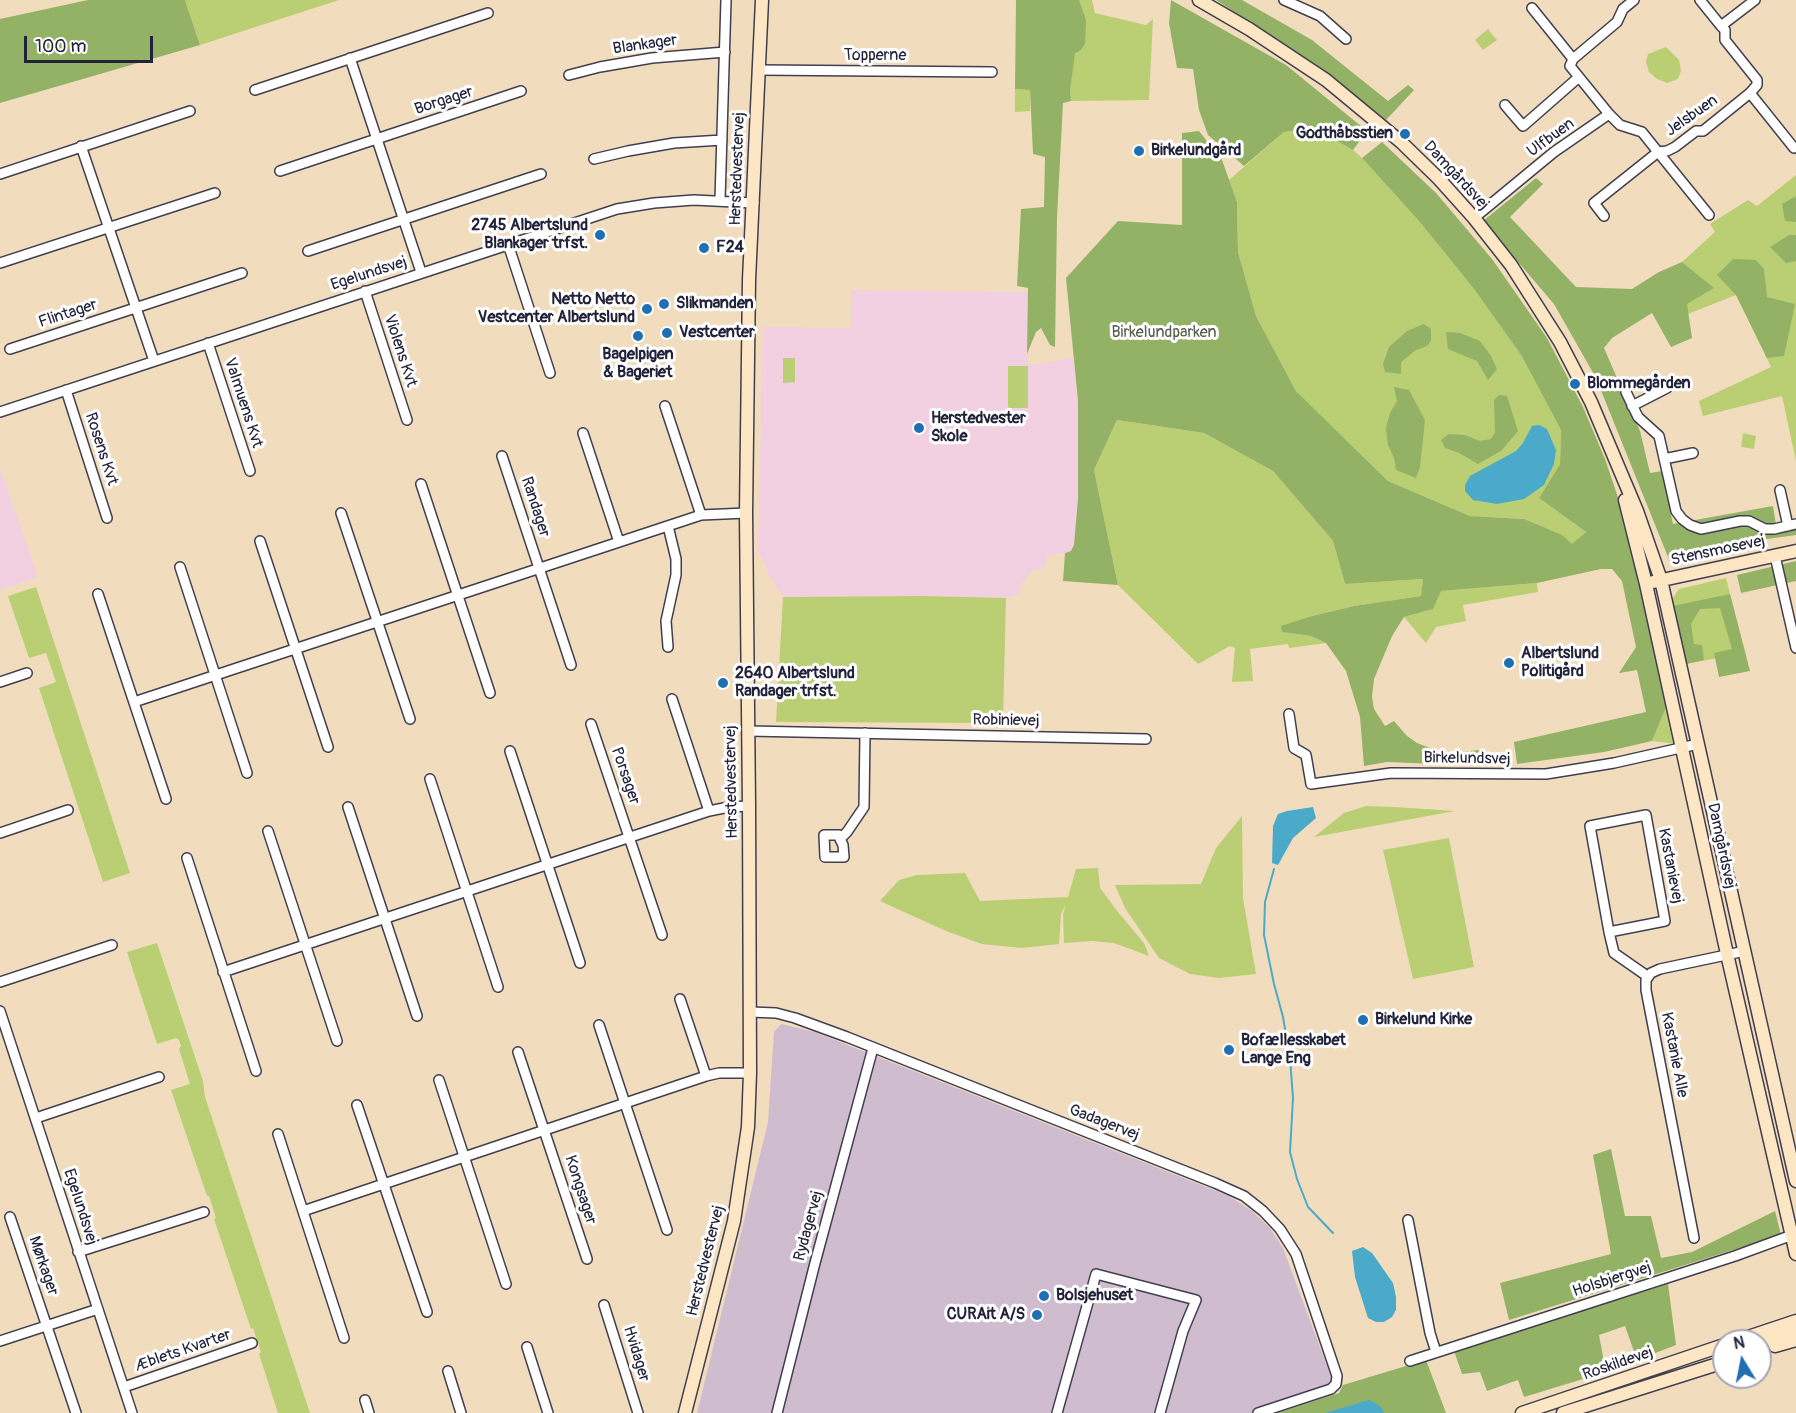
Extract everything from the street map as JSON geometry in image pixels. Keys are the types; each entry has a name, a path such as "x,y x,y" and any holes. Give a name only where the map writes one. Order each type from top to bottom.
{"street":[{"path":"720,200 726,0"},
{"name":"Herstedvestervej","path":"685,1413 734,1221 748,1127 750,1012 746,513 749,280 762,0"},
{"name":"Damgårdsvej","path":"1198,0 1249,28 1326,80 1401,142 1474,218 1511,265 1560,342 1591,402 1611,446 1661,580 1796,1181"},
{"path":"1284,0 1320,16 1346,39"},
{"path":"1604,216 1594,203 1658,152 1642,132 1620,126 1570,66 1573,59 1617,22 1623,9 1634,0"},
{"path":"1700,0 1725,30 1725,40 1757,81 1757,85 1750,93 1794,148"},
{"path":"1721,26 1755,0"},
{"path":"1532,8 1573,59"},
{"path":"255,90 488,13"},
{"name":"Blankager","path":"570,75 652,58 725,52"},
{"path":"350,58 421,272"},
{"name":"Topperne","path":"759,70 992,72"},
{"name":"Ulfbuen","path":"1505,105 1522,126 1579,77"},
{"name":"Borgager","path":"280,171 521,92"},
{"name":"Jelsbuen","path":"1709,215 1658,152 1675,147 1696,131 1703,131 1750,93"},
{"path":"0,174 190,111"},
{"name":"Ulfbuen","path":"1474,218 1554,152 1609,114"},
{"path":"594,159 674,143 722,140"},
{"path":"81,147 134,308 154,361"},
{"path":"308,251 541,174"},
{"path":"0,263 215,193"},
{"name":"Egelundsvej","path":"0,412 617,209 674,201 720,200 754,203"},
{"path":"508,244 550,373"},
{"name":"Flintager","path":"10,349 242,273"},
{"name":"Violens Kvt","path":"365,291 407,420"},
{"name":"Valmuens Kvt","path":"208,343 250,471"},
{"path":"1632,406 1667,388"},
{"name":"Rosens Kvt","path":"66,390 107,518"},
{"path":"1626,392 1638,417 1659,436 1676,511 1690,525 1701,529 1740,521 1749,521 1765,529 1792,525 1780,490"},
{"path":"664,406 701,515"},
{"path":"583,433 620,542"},
{"name":"Damgårdsvej","path":"1611,446 1646,584 1727,954 1794,1234 1796,1254"},
{"path":"1664,459 1693,453"},
{"name":"Randager","path":"502,456 571,665"},
{"path":"421,484 490,693"},
{"path":"341,513 410,719"},
{"path":"134,702 701,515 746,513"},
{"path":"668,526 676,559 676,575 666,621 668,646"},
{"path":"260,541 328,747"},
{"name":"Stensmosevej","path":"1646,584 1796,551"},
{"path":"1775,556 1796,648"},
{"path":"180,567 247,772"},
{"path":"98,594 166,799"},
{"path":"0,682 27,673"},
{"path":"672,699 709,811"},
{"name":"Birkelundsvej","path":"1289,714 1294,748 1306,755 1311,784 1390,773 1546,774 1614,764 1698,744"},
{"name":"Porsager","path":"591,724 662,934"},
{"name":"Robinievej","path":"748,731 1146,739"},
{"path":"840,839 848,832 864,807 866,733"},
{"path":"510,751 580,963"},
{"path":"430,779 498,987"},
{"path":"224,972 709,811 749,806"},
{"path":"348,807 417,1016"},
{"path":"0,832 68,810"},
{"name":"Kastanievej","path":"1609,932 1665,921 1646,815 1590,826 1609,932 1614,953 1647,976"},
{"path":"268,831 337,1041"},
{"path":"187,858 256,1071"},
{"path":"0,982 112,945"},
{"path":"1647,976 1660,969 1744,951"},
{"name":"Kastanie Alle","path":"1647,976 1646,990 1694,1238"},
{"path":"680,999 706,1076"},
{"name":"Egelundsvej","path":"0,1011 132,1413"},
{"name":"Gadagervej","path":"750,1012 776,1013 795,1018 1244,1196 1280,1229 1296,1254 1337,1376 1336,1384 1331,1389 1258,1413"},
{"path":"599,1024 668,1230"},
{"path":"0,1045 10,1041"},
{"name":"Rydagervej","path":"777,1413 814,1263 873,1048"},
{"name":"Kongsager","path":"518,1052 587,1259"},
{"path":"303,1211 706,1076 719,1073 750,1073"},
{"path":"36,1118 159,1077"},
{"path":"439,1080 506,1284"},
{"path":"357,1105 427,1312"},
{"path":"278,1134 344,1338"},
{"path":"78,1252 204,1212"},
{"name":"Mørkager","path":"10,1216 75,1413"},
{"path":"1408,1220 1436,1352"},
{"name":"Holsbjergvej","path":"1410,1361 1735,1256 1794,1234"},
{"path":"1057,1413 1096,1274 1196,1300 1183,1330 1160,1413"},
{"name":"Hvidager","path":"604,1305 638,1413"},
{"path":"0,1341 98,1309"},
{"path":"1772,1329 1796,1321"},
{"path":"1772,1339 1796,1331"},
{"path":"1772,1347 1796,1340"},
{"name":"Æblets Kvarter","path":"124,1387 252,1343"},
{"path":"527,1347 549,1413"},
{"name":"Roskildevej","path":"1522,1413 1712,1349"},
{"name":"Roskildevej","path":"1563,1413 1712,1365"},
{"path":"448,1371 461,1413"},
{"path":"365,1401 369,1413"}],"shaded area":[{"name":"Herstedvester Skole","path":"851,290 1028,292 1028,364 1073,357 1078,401 1078,499 1074,545 1071,551 1047,556 1046,566 1032,571 1023,581 1019,594 1006,598 783,597 768,573 758,553 763,327 851,328"},
{"path":"0,469 38,577 0,590"},
{"path":"781,1024 815,1032 1229,1196 1252,1211 1270,1228 1283,1248 1336,1390 1277,1413 697,1413 768,1122 774,1032"}],"green space":[{"path":"88,0 185,0 200,45 0,103 0,19"},
{"path":"185,0 339,0 200,45"},
{"path":"1016,0 1079,0 1086,20 1085,44 1080,51 1075,53 1070,91 1071,101 1063,103 1057,217 1055,347 1050,345 1041,328 1036,332 1027,354 1028,288 1017,286 1021,209 1044,207 1045,157 1033,154 1030,90 1015,89"},
{"path":"1079,0 1092,0 1095,13 1146,25 1153,19 1149,100 1071,101"},
{"path":"1171,0 1286,65 1367,131 1353,150 1314,128 1284,132 1244,166 1208,135 1199,110 1193,69 1177,68 1169,23"},
{"path":"1216,0 1242,0 1312,40 1388,101 1408,85 1414,90 1386,120 1323,71"},
{"path":"1488,29 1497,40 1483,50 1475,40"},
{"path":"1666,47 1679,60 1681,71 1678,79 1667,83 1657,79 1649,72 1646,62 1648,54"},
{"path":"1015,89 1030,90 1030,111 1015,112"},
{"path":"1314,128 1353,150 1362,158 1419,221 1474,289 1521,355 1561,430 1560,464 1539,498 1586,532 1572,545 1524,519 1470,516 1388,481 1296,391 1256,316 1238,252 1237,202 1229,180 1284,132"},
{"name":"Birkelundparken","path":"1199,131 1222,160 1237,202 1238,252 1256,316 1296,391 1388,481 1470,516 1524,519 1562,535 1572,544 1586,532 1539,498 1560,464 1561,430 1521,355 1474,289 1419,221 1362,158 1382,142 1436,193 1492,259 1547,338 1583,407 1605,459 1631,536 1668,703 1652,741 1604,752 1517,764 1514,742 1646,712 1637,670 1619,673 1636,647 1622,581 1612,569 1601,569 1537,583 1441,591 1433,609 1404,617 1392,636 1374,679 1372,697 1374,709 1385,726 1394,721 1407,736 1417,743 1440,752 1479,750 1486,766 1387,762 1364,766 1360,717 1346,671 1326,643 1311,636 1282,632 1281,626 1354,606 1421,596 1423,579 1345,584 1333,541 1273,471 1204,433 1117,420 1094,470 1118,585 1063,581 1065,553 1071,551 1074,545 1078,499 1078,401 1066,278 1118,221 1182,225 1182,133"},
{"path":"1796,175 1796,461 1782,396 1703,416 1699,401 1771,367 1736,295 1688,314 1686,304 1713,288 1682,262 1715,232 1710,224 1748,200 1757,206"},
{"path":"1536,178 1543,184 1510,217 1576,287 1632,289 1659,272 1682,262 1714,288 1687,304 1692,338 1671,347 1652,313 1612,338 1604,348 1640,431 1650,473 1662,471 1673,524 1773,506 1777,531 1796,528 1796,535 1752,541 1670,562 1596,378 1554,304 1483,221"},
{"path":"1796,196 1796,222 1785,221 1782,204"},
{"path":"1789,235 1796,235 1796,261 1786,263 1770,247"},
{"path":"1733,259 1756,260 1764,269 1767,297 1795,304 1784,356 1767,358 1736,295 1717,275"},
{"path":"1424,324 1431,329 1431,341 1427,346 1416,350 1401,362 1401,374 1385,372 1383,364 1389,347 1407,331"},
{"path":"1446,332 1460,333 1480,341 1497,369 1488,380 1477,361 1448,349"},
{"path":"783,358 795,358 795,382 783,383"},
{"path":"1008,366 1028,366 1028,408 1008,408"},
{"path":"1394,387 1409,390 1425,420 1420,467 1416,478 1396,470 1388,445 1386,428 1390,413 1397,401"},
{"path":"1499,395 1507,396 1518,431 1501,451 1478,464 1445,448 1441,440 1449,434 1465,435 1480,441 1491,439 1495,432 1494,400"},
{"path":"1117,420 1204,433 1273,471 1333,541 1345,584 1423,579 1421,596 1354,606 1312,616 1283,632 1311,636 1326,643 1289,648 1288,644 1250,649 1253,681 1232,682 1235,648 1230,646 1198,664 1118,585 1094,470"},
{"path":"1743,433 1756,436 1754,449 1741,447"},
{"path":"1796,561 1796,581 1741,593 1737,575"},
{"path":"1726,578 1745,653 1686,664 1672,599 1679,589"},
{"path":"1537,583 1538,592 1463,605 1466,621 1436,627 1426,643 1404,617 1433,609 1440,591"},
{"path":"36,587 130,873 103,882 39,688 56,682 46,653 29,658 8,596"},
{"path":"1730,594 1750,671 1719,677 1714,653 1732,649 1720,608 1700,609 1691,624 1694,644 1702,645 1704,660 1686,664 1673,606"},
{"path":"783,597 1006,598 1003,723 776,722"},
{"path":"1668,703 1677,744 1652,741"},
{"path":"1366,806 1455,811 1314,837 1344,813"},
{"path":"1242,816 1243,898 1256,974 1219,978 1190,974 1159,958 1125,908 1115,885 1201,884 1216,848"},
{"path":"1449,838 1474,967 1413,979 1383,850"},
{"path":"1098,868 1100,888 1144,943 1149,956 1114,943 1092,941 1064,943 1063,914 1066,904 1061,914 1059,944 1022,948 982,944 946,931 880,901 899,880 917,875 965,873 980,901 1068,897 1076,869"},
{"path":"157,943 203,1081 205,1097 310,1413 278,1413 259,1354 261,1352 253,1328 251,1329 214,1219 216,1218 209,1196 207,1196 171,1090 190,1084 179,1049 181,1046 176,1038 157,1044 127,952"},
{"path":"1611,1149 1625,1216 1651,1216 1661,1258 1692,1252 1775,1211 1781,1235 1509,1320 1500,1283 1611,1254 1593,1155"},
{"path":"1668,1284 1676,1345 1637,1360 1625,1326 1599,1335 1606,1372 1524,1397 1518,1380 1487,1391 1480,1372 1462,1374 1454,1351"},
{"path":"1426,1360 1446,1413 1277,1413 1339,1393 1343,1385"}],"water":[{"path":"1539,425 1547,429 1556,450 1554,464 1544,485 1524,499 1497,504 1473,500 1465,491 1465,485 1470,476 1516,451 1532,426"},
{"path":"1313,807 1316,818 1293,838 1278,865 1272,863 1273,826 1278,814"},
{"path":"1363,1247 1372,1253 1393,1283 1396,1310 1392,1317 1384,1322 1376,1322 1368,1318 1355,1277 1352,1251"},
{"path":"1369,1400 1380,1406 1384,1413 1325,1413"}],"waterway":[{"path":"1274,869 1265,902 1264,935 1290,1058 1293,1098 1290,1152 1308,1207 1333,1233"}],"place":[{"name":"Godthåbsstien","path":"1405,134"},
{"name":"Birkelundgård","path":"1139,151"},
{"name":"2745 Albertslund Blankager trfst.","path":"600,235"},
{"name":"F24","path":"704,248"},
{"name":"Slikmanden","path":"664,304"},
{"name":"Netto Netto Vestcenter Albertslund","path":"647,309"},
{"name":"Vestcenter","path":"667,333"},
{"name":"Bagelpigen & Bageriet","path":"638,336"},
{"name":"Blommegården","path":"1575,384"},
{"name":"Herstedvester Skole","path":"919,428"},
{"name":"Albertslund Politigård","path":"1509,663"},
{"name":"2640 Albertslund Randager trfst.","path":"723,683"},
{"name":"Birkelund Kirke","path":"1363,1020"},
{"name":"Bofællesskabet Lange Eng","path":"1229,1050"},
{"name":"Bolsjehuset","path":"1044,1296"},
{"name":"CURAit A/S","path":"1037,1315"}]}
